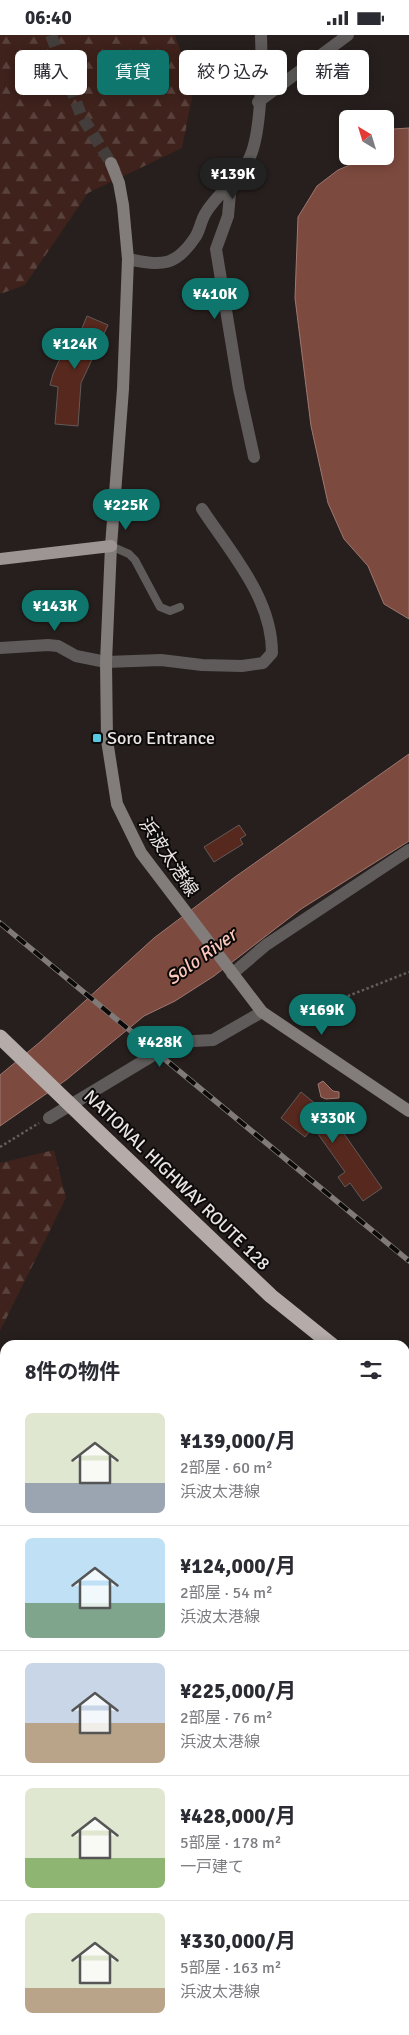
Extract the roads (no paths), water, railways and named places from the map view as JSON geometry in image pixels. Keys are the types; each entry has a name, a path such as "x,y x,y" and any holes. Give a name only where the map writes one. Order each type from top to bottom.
{"highway":[{"name":"NATIONAL HIGHWAY ROUTE 128","path":"0,1037 271,1296 326,1340"}],"main road":[{"name":"浜波太港線","path":"111,163 119,183 123,205 128,259 123,389 111,546 106,662 107,740 117,804 142,853 229,971 262,1012 409,1111"},
{"path":"0,559 111,546"}],"street":[{"path":"128,259 156,265 175,261 197,235 204,215 249,158 256,134 262,63 261,35"},
{"path":"258,102 348,35"},
{"path":"231,182 228,216 216,249 239,389 254,457"},
{"path":"0,648 58,646 76,656 106,662 161,661 242,666 263,663 272,653 272,638 257,590 202,509"},
{"path":"229,971 407,854"},
{"path":"49,1118 175,1042 213,1040 262,1012"}],"lane":[{"path":"111,546 129,554 135,560 160,607 170,611 180,607"}],"water":[{"path":"409,128 409,619 384,604 368,566 344,539 328,503 311,426 295,298 298,217 317,186 338,170 350,165 394,165 394,129"},
{"name":"Solo River","path":"409,754 409,841 301,909 214,976 175,1001 144,1016 66,1080 0,1126 0,1075 40,1042 154,938 235,877"},
{"path":"323,1081 333,1091 339,1092 339,1098 326,1099 321,1097 318,1084"}],"tunnel":[{"path":"51,35 81,115 111,163"}],"railway":[{"path":"0,923 409,1261"}],"place":[{"name":"Soro Entrance","path":"97,738"}]}
